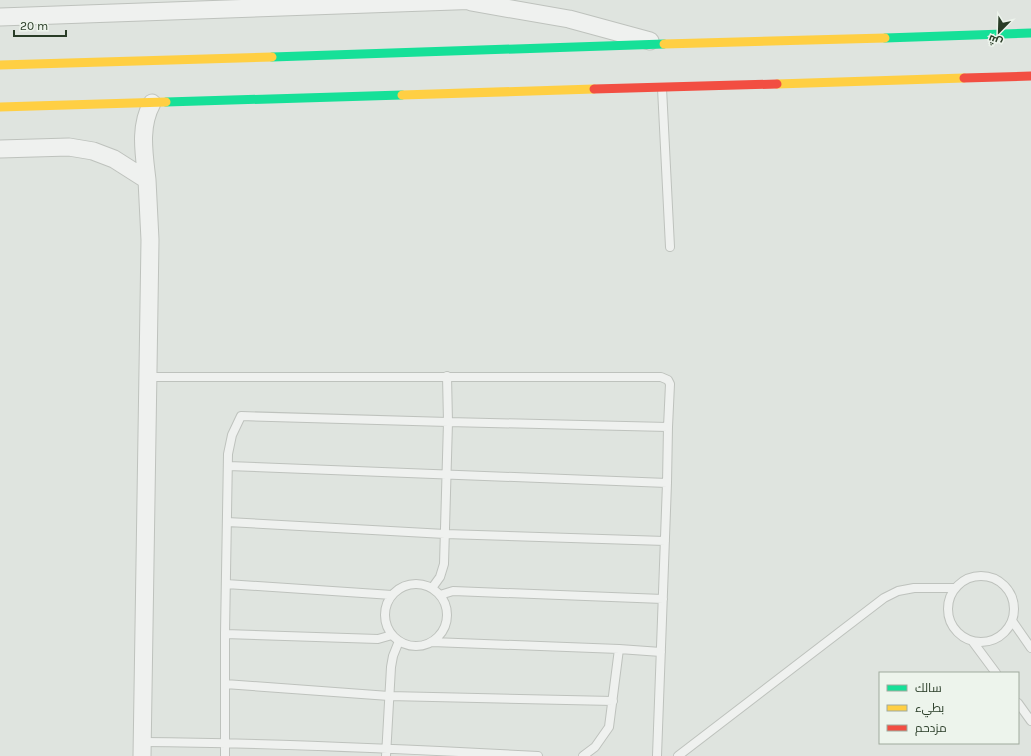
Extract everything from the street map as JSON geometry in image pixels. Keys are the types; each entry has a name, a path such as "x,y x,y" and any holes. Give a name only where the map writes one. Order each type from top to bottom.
{"main road":[{"path":"0,65 1031,33"},
{"path":"0,107 1031,76"}],"street":[{"path":"0,17 73,7 484,0"},
{"path":"464,1 569,19 664,44"},
{"path":"142,749 150,240 144,131 146,114 152,103"},
{"path":"0,149 69,147 93,151 114,159 147,180"}],"lane":[{"path":"662,88 670,247"},
{"path":"432,588 440,577 444,564 448,422 447,376"},
{"path":"148,377 661,377 668,380 670,384 668,483 657,756"},
{"path":"224,756 228,466 232,435 240,416 668,428"},
{"path":"228,466 668,483"},
{"path":"227,522 445,534 665,541"},
{"path":"970,577 990,577 998,580 1006,586 1015,603 1013,622 1008,630 997,639 983,643 973,642 964,638 951,624 948,615 950,596 955,588 970,577"},
{"path":"226,584 392,595"},
{"path":"411,584 422,584 432,588 440,595 446,604 448,615 446,625 440,635 432,642 422,646 411,646 399,641 392,635 387,626 385,615 387,604 392,595 401,588 411,584"},
{"path":"678,756 884,598 898,591 914,588 955,588"},
{"path":"440,595 453,591 663,599"},
{"path":"1013,622 1031,648"},
{"path":"225,634 378,639 392,635"},
{"path":"386,752 393,656 399,641"},
{"path":"432,642 661,652"},
{"path":"973,642 995,672"},
{"path":"583,756 595,747 609,727 619,649"},
{"path":"225,684 389,696 613,701"},
{"path":"1019,704 1031,721"},
{"path":"142,749 225,742 386,752 538,756"}],"traffic: fast":[{"path":"885,38 1031,33"},
{"path":"272,57 664,44"},
{"path":"166,102 402,95"}],"traffic: slow":[{"path":"664,44 885,38"},
{"path":"0,65 272,57"},
{"path":"777,84 964,78"},
{"path":"402,95 594,89"},
{"path":"0,107 166,102"}],"traffic: jam":[{"path":"964,78 1031,76"},
{"path":"594,89 777,84"}]}
